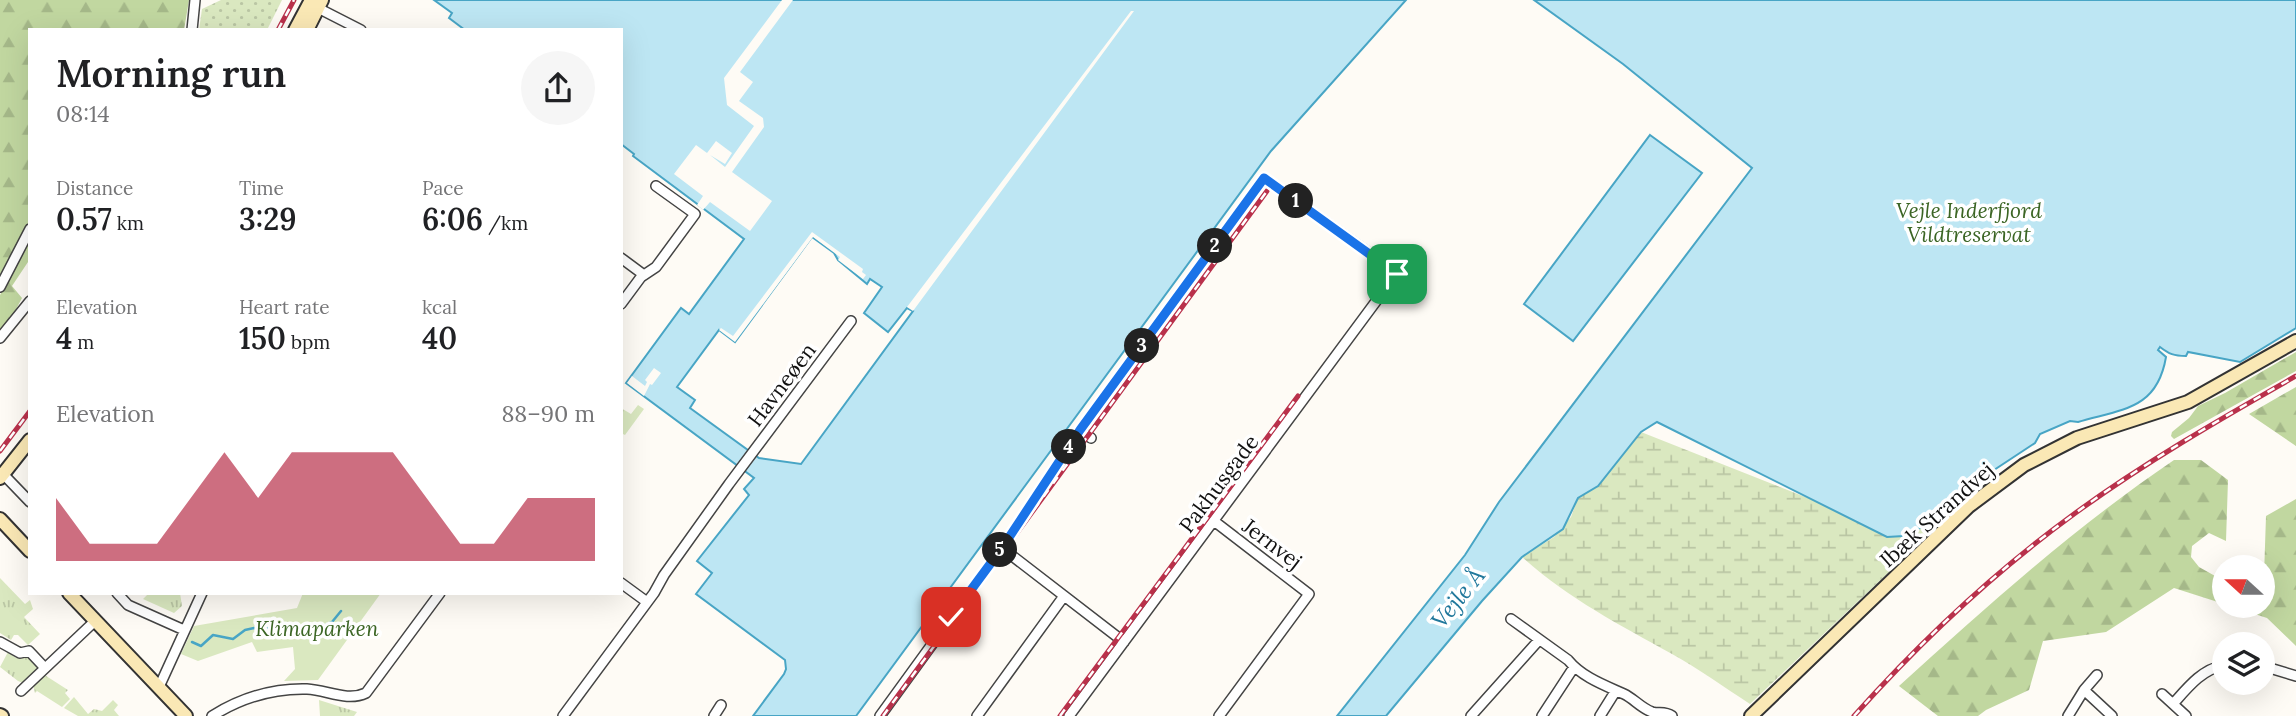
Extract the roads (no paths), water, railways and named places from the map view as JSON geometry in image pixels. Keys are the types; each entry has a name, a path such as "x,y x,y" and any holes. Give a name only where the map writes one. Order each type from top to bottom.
{"street":[{"path":"192,28 195,0"},
{"path":"297,28 315,3"},
{"path":"308,28 315,3"},
{"path":"315,3 358,28"},
{"name":"Pakhusgade","path":"1069,716 1397,274 1264,178 1080,430"},
{"path":"623,301 644,275 656,267 695,214 656,186"},
{"path":"0,287 28,233"},
{"path":"623,259 644,275"},
{"path":"0,338 28,303"},
{"name":"Havneøen","path":"563,716 851,321"},
{"name":"Ibæk Strandvej","path":"1751,716 1969,506 2024,465 2077,438 2188,402 2296,341"},
{"path":"880,716 1002,548 1080,430 1091,438"},
{"path":"28,442 1,476 28,500"},
{"path":"0,519 28,549"},
{"name":"Jernvej","path":"1213,521 1309,594 1219,716"},
{"path":"1002,548 1124,642"},
{"path":"623,584 647,602"},
{"path":"119,595 128,605 184,630"},
{"path":"159,687 201,595"},
{"path":"212,716 240,701 281,690 306,689 357,697 366,693 439,595"},
{"path":"76,596 95,621 186,716"},
{"path":"976,716 1065,596"},
{"path":"1511,619 1574,667 1615,692 1622,693 1653,712 1666,712 1672,716"},
{"path":"21,691 95,621"},
{"path":"1471,716 1539,640"},
{"path":"0,642 20,653 29,651 45,668"},
{"path":"1542,716 1574,667"},
{"path":"2173,704 2191,683 2212,670"},
{"path":"2275,670 2296,676"},
{"path":"2068,716 2097,675"},
{"path":"2084,690 2112,716"},
{"path":"1600,716 1615,692"},
{"path":"2162,694 2186,716"},
{"path":"714,716 721,705"}],"water":[{"path":"434,0 1406,0 1271,151 856,716 753,716 784,674 785,660 696,594 712,573 697,561 749,495 744,489 754,478 626,383 681,308 689,314 744,239 633,156 634,154 623,146 623,28 462,28 449,18 452,13","holes":["812,237 834,253 838,260 867,284 870,279 882,287 864,313 888,332 907,308 913,311 801,464 759,458 690,408 695,400 677,387 719,330 735,342"]},
{"name":"Vejle Inderfjord Vildtreservat","path":"1534,0 2296,0 2296,328 2240,362 2188,352 2186,356 2175,355 2160,347 2158,350 2166,357 2155,388 2146,397 2123,410 2078,422 2070,421 2040,434 2035,443 1988,474 1936,520 1904,536 1887,537 1657,422 1641,432 1598,486 1578,498 1563,529 1522,557 1386,716 1337,716 1465,555 1499,502 1752,168 1623,64"},
{"path":"1650,135 1702,173 1573,341 1524,304"}],"waterway":[{"path":"192,642 201,646 213,635 233,639 245,630 264,630 273,626 298,634 313,631 332,622 341,611"}],"railway":[{"path":"279,28 294,0"},
{"path":"883,716 1267,191"},
{"path":"1854,716 1958,609 2044,537 2155,459 2296,376"},
{"path":"1060,716 1298,396"},
{"path":"0,451 28,414"}],"water label":[{"name":"Vejle Å","path":"1458,598"}],"park label":[{"name":"Klimaparken","path":"317,629"}]}
